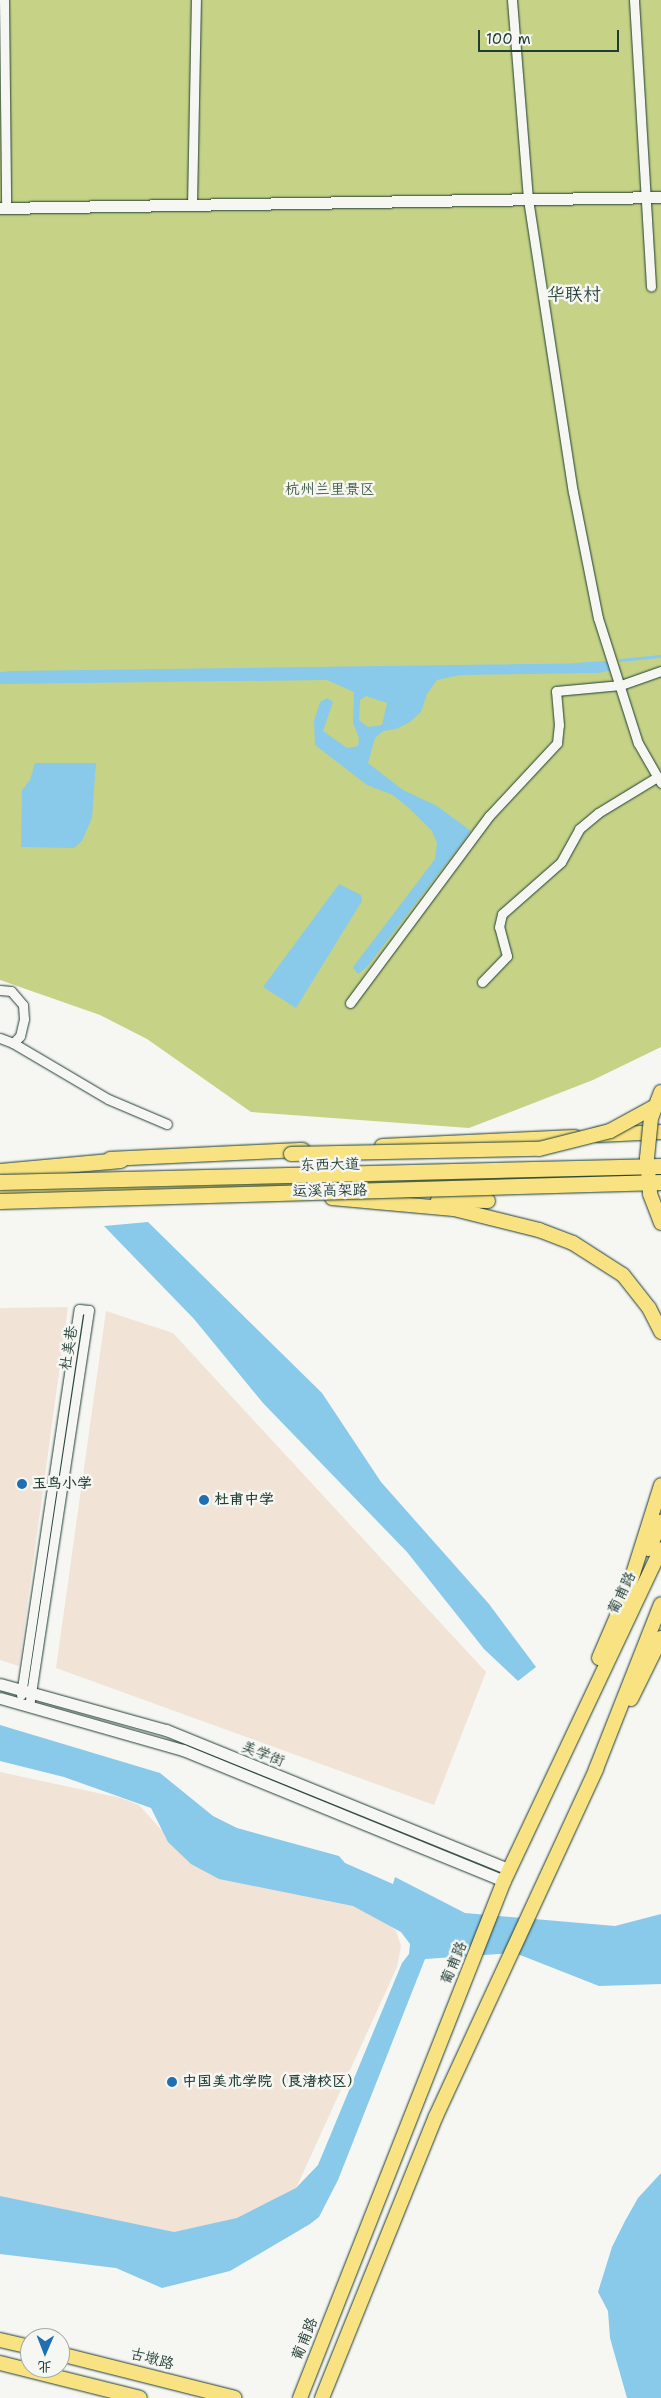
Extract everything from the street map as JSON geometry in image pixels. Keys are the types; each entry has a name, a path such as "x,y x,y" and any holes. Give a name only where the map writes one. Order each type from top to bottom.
{"highway":[{"path":"0,1171 120,1160"},
{"name":"运溪高架路","path":"0,1182 661,1166"},
{"name":"运溪高架路","path":"0,1202 661,1182"},
{"path":"0,1202 125,1202"}],"main road":[{"path":"661,1092 651,1118 647,1158 650,1194 661,1223"},
{"path":"120,1160 539,1149 610,1131 661,1103"},
{"path":"0,1164 661,1132"},
{"name":"东西大道","path":"0,1191 661,1174"},
{"path":"332,1198 454,1209 539,1230 573,1243 623,1275 649,1308 661,1332"},
{"path":"125,1202 332,1198 488,1201"},
{"path":"628,1593 661,1485"},
{"path":"533,1818 560,1749 661,1522"},
{"name":"葡甫路","path":"300,2398 507,1875 661,1549"},
{"path":"596,1769 661,1604"},
{"path":"322,2398 436,2116 596,1769 661,1638"},
{"path":"0,2340 20,2345"},
{"name":"古墩路","path":"70,2357 235,2398"},
{"path":"0,2363 140,2398"}],"street":[{"path":"4,0 3,208 661,197"},
{"path":"192,205 196,0"},
{"path":"482,982 507,956 499,927 502,914 560,862 579,828 598,813 659,780 638,743 598,618 573,492 528,199 512,0"},
{"path":"634,0 651,286"},
{"path":"350,1003 489,816 557,743 559,724 556,691 621,685 661,670"},
{"path":"0,990 10,991 24,1005 24,1019 20,1036 13,1042"},
{"path":"0,1038 13,1042 108,1099 167,1124"},
{"name":"杜美巷","path":"25,1704 79,1309 88,1310 27,1690"},
{"name":"美学街","path":"0,1684 166,1730 507,1875"},
{"name":"美学街","path":"0,1698 183,1750 507,1875"}],"shaded area":[{"name":"玉鸟小学","path":"68,1307 19,1666 0,1660 0,1308"},
{"name":"杜甫中学","path":"106,1311 173,1333 486,1672 434,1805 56,1668"},
{"name":"中国美术学院（良渚校区）","path":"0,1772 121,1798 139,1805 175,1845 337,1897 387,1922 396,1931 401,1946 397,1967 292,2197 209,2234 113,2235 0,2205"}],"green space":[{"name":"杭州兰里景区","path":"0,0 661,0 661,1047 593,1080 469,1128 251,1112 147,1039 100,1015 0,980"}],"water":[{"path":"608,663 613,670 598,673 460,675 437,680 427,694 421,712 410,722 396,729 383,731 375,738 368,763 403,790 437,806 471,831 367,967 358,974 353,967 435,859 437,843 432,831 393,795 367,785 315,745 314,721 320,702 327,698 333,702 323,731 347,748 358,746 359,738 353,723 354,692 327,680 0,684 0,672","holes":["366,696 387,703 382,725 368,727 359,720 360,700"]},
{"path":"35,763 96,763 92,818 82,841 74,848 21,847 22,790 30,780"},
{"path":"339,884 361,895 362,901 296,1008 263,987"},
{"path":"148,1222 322,1393 381,1482 489,1604 536,1667 518,1681 484,1649 407,1552 263,1403 194,1319 104,1226"},
{"path":"0,1725 160,1773 213,1816 237,1828 339,1856 345,1863 393,1884 395,1877 465,1913 615,1926 661,1914 661,1984 599,1986 515,1953 425,1959 338,2180 319,2217 310,2224 230,2271 162,2288 116,2268 0,2254 0,2196 174,2232 237,2218 296,2188 318,2165 402,1963 409,1954 410,1944 401,1932 353,1906 219,1879 191,1864 168,1842 151,1808 64,1777 0,1761"},
{"path":"661,2173 661,2398 627,2398 610,2338 608,2311 598,2292 612,2247 625,2221 638,2198"}],"waterway":[{"path":"620,660 661,656"},
{"path":"575,664 605,662"}],"place":[{"name":"玉鸟小学","path":"22,1484"},
{"name":"杜甫中学","path":"204,1500"},
{"name":"中国美术学院（良渚校区）","path":"172,2082"}],"district":[{"name":"华联村","path":"574,294"}]}
